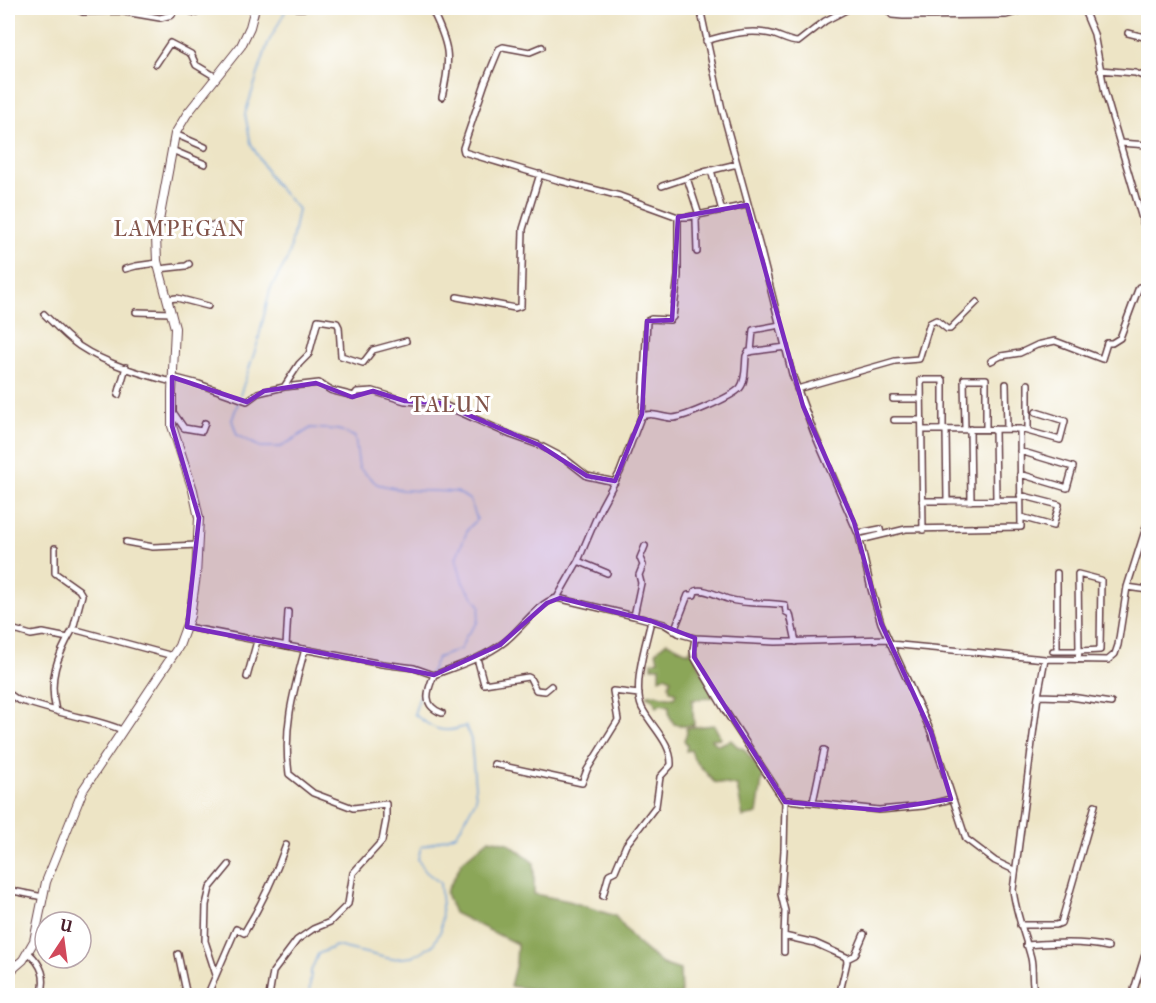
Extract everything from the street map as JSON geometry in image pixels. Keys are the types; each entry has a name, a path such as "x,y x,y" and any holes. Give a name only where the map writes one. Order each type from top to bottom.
{"main road":[{"path":"8,973 28,952 35,936 51,867 83,790 173,656 187,627 194,599 199,518 174,432 171,411 175,332 155,245 175,134 244,41 255,8"}],"street":[{"path":"72,8 83,12 119,11 160,18 172,15 176,8 196,13 198,8"},
{"path":"431,8 448,52 448,73 442,97"},
{"path":"706,41 747,32 767,33 791,42 798,42 825,21 850,8"},
{"path":"888,10 903,16 1005,15 1030,8"},
{"path":"1049,8 1068,8"},
{"path":"1083,8 1094,34 1105,93 1149,239"},
{"path":"701,10 706,41 747,205 797,389 859,536 872,595 889,642 931,732 951,799 966,839 995,861 1014,870"},
{"path":"1128,33 1149,38"},
{"path":"156,64 170,43 191,54 192,61 196,65 216,77"},
{"path":"542,47 530,52 503,47 499,49 463,149 466,153 620,196 678,217 747,205"},
{"path":"1100,70 1135,73 1149,78"},
{"path":"175,134 205,147"},
{"path":"1120,143 1149,145"},
{"path":"172,150 204,164"},
{"path":"662,186 737,164"},
{"path":"711,170 722,211"},
{"path":"457,297 515,308 521,306 523,229 540,174"},
{"path":"687,178 699,215 696,220 697,252"},
{"path":"187,627 414,668 433,675 477,658 506,642 547,603 557,598 578,561 601,507 615,482 642,416 647,321 651,319 670,320 673,317 678,276 678,217"},
{"path":"158,223 219,226"},
{"path":"125,270 136,266 186,266 189,264"},
{"path":"991,361 1001,356 1020,353 1037,345 1056,341 1102,359 1107,343 1120,338 1139,287 1149,288"},
{"path":"168,299 179,299 208,306"},
{"path":"797,389 895,361 919,359 933,321 950,329 977,302"},
{"path":"136,312 172,313"},
{"path":"44,314 79,346 126,367 172,380 199,384 247,401 258,393 316,382 348,396 354,396 357,392 373,391 405,401 440,403 564,458 586,476 615,482"},
{"path":"284,387 299,364 309,354 318,320 337,323 341,356 363,363 373,350 406,341"},
{"path":"752,352 753,330 780,325"},
{"path":"642,416 648,414 681,417 697,411 737,390 743,382 748,352 786,347"},
{"path":"118,394 126,367"},
{"path":"971,501 964,379 986,379 986,429"},
{"path":"923,530 921,380 943,380 947,501"},
{"path":"1006,384 1007,429"},
{"path":"1028,384 1028,431"},
{"path":"893,399 921,399"},
{"path":"171,411 184,428 202,431 205,423"},
{"path":"922,430 1020,429 1060,440 1065,421 1036,412"},
{"path":"894,420 922,420"},
{"path":"995,429 996,500"},
{"path":"859,536 880,529 881,534 906,529 1020,528 1020,429"},
{"path":"1020,451 1073,466 1067,488 1020,474"},
{"path":"922,501 996,500 1020,497 1059,505 1053,526 1021,517"},
{"path":"557,598 664,624 674,631 695,638 796,642 889,642 1046,659 1108,660 1115,654 1118,645 1127,587 1149,521"},
{"path":"126,542 153,547 199,545"},
{"path":"634,616 641,584 639,575 643,565 640,558 645,546"},
{"path":"55,548 55,573 79,590 82,597 73,629 55,666 52,690 57,711"},
{"path":"578,561 607,573"},
{"path":"1058,573 1055,651 1078,651 1100,650 1101,580 1078,574 1078,651 1078,660"},
{"path":"1127,587 1149,590"},
{"path":"674,631 688,595 694,595 695,591 701,590 730,600 759,605 785,606 786,612 790,614 796,642"},
{"path":"286,646 288,612"},
{"path":"603,896 609,874 615,871 627,843 654,808 660,777 671,765 668,749 641,706 639,694 642,661 651,621"},
{"path":"8,627 31,635 43,633 68,638"},
{"path":"73,629 173,656"},
{"path":"695,638 694,657 726,712 784,802 781,894 785,911 784,952"},
{"path":"247,677 257,641"},
{"path":"269,996 273,972 297,940 313,929 330,922 348,904 353,873 382,842 386,820 386,804 353,808 313,793 289,774 286,752 287,719 305,649"},
{"path":"477,658 484,684 528,677 536,690 545,691 550,686"},
{"path":"1036,996 1033,989 1030,958 1013,890 1038,696 1046,659"},
{"path":"433,675 429,690 429,704 442,713"},
{"path":"494,764 582,783 585,772 618,720 613,691 639,694"},
{"path":"8,693 18,700 94,722 102,722 122,730"},
{"path":"1038,696 1058,695 1111,703"},
{"path":"813,802 824,750"},
{"path":"784,802 788,800 813,802 879,810 923,806 951,799"},
{"path":"1020,925 1061,923 1095,805"},
{"path":"207,996 236,929 244,933 262,902 286,845"},
{"path":"216,975 205,940 206,905 210,888 229,865"},
{"path":"8,890 43,897"},
{"path":"847,959 855,955 864,934"},
{"path":"784,936 815,943 847,959"},
{"path":"1026,945 1089,943 1108,947"},
{"path":"1132,996 1149,945"},
{"path":"28,952 38,962 44,976 41,996"},
{"path":"178,954 187,996"},
{"path":"839,996 847,959"},
{"path":"8,961 19,964"}],"highlighted area":[{"path":"747,205 803,406 854,522 881,623 931,732 951,799 879,810 785,802 694,657 695,638 651,621 560,598 547,603 500,645 434,675 187,627 199,518 172,426 172,377 247,402 264,391 316,383 352,397 373,391 405,401 440,403 539,445 587,476 615,481 642,414 647,321 672,320 678,217"}],"green space":[{"path":"667,642 689,653 691,648 714,697 692,700 694,725 674,724 669,715 669,706 661,704 657,707 653,699 647,696 651,694 674,698 676,693 670,690 671,679 665,676 660,678 660,667 652,667 652,662 658,660 656,651"},
{"path":"714,725 721,738 711,739 718,745 731,740 744,749 763,774 757,814 743,817 737,786 714,782 694,759 691,750 686,751 687,745 684,740 687,733 686,728"},
{"path":"489,839 508,843 534,863 534,894 569,901 615,916 636,942 662,964 680,970 681,995 532,995 546,991 510,986 516,963 517,944 454,913 446,893 462,862"}],"waterway":[{"path":"240,395 257,345 270,290 289,256 298,209 273,182 251,144 245,114 268,43 287,8"},
{"path":"239,400 232,420 237,435 260,447 281,447 311,428 339,430 355,437 359,468 377,484 402,490 457,492 470,500 477,519 468,529 456,558 463,583 480,606 477,623 466,636 461,649 437,658 414,714 438,729 450,730 466,726 471,740 476,799 457,834 421,847 418,859 425,871 440,883 441,930 433,945 412,957 391,959 336,946 318,954 311,971 309,996"}],"district":[{"name":"LAMPEGAN","path":"180,229"},
{"name":"TALUN","path":"451,405"}]}
